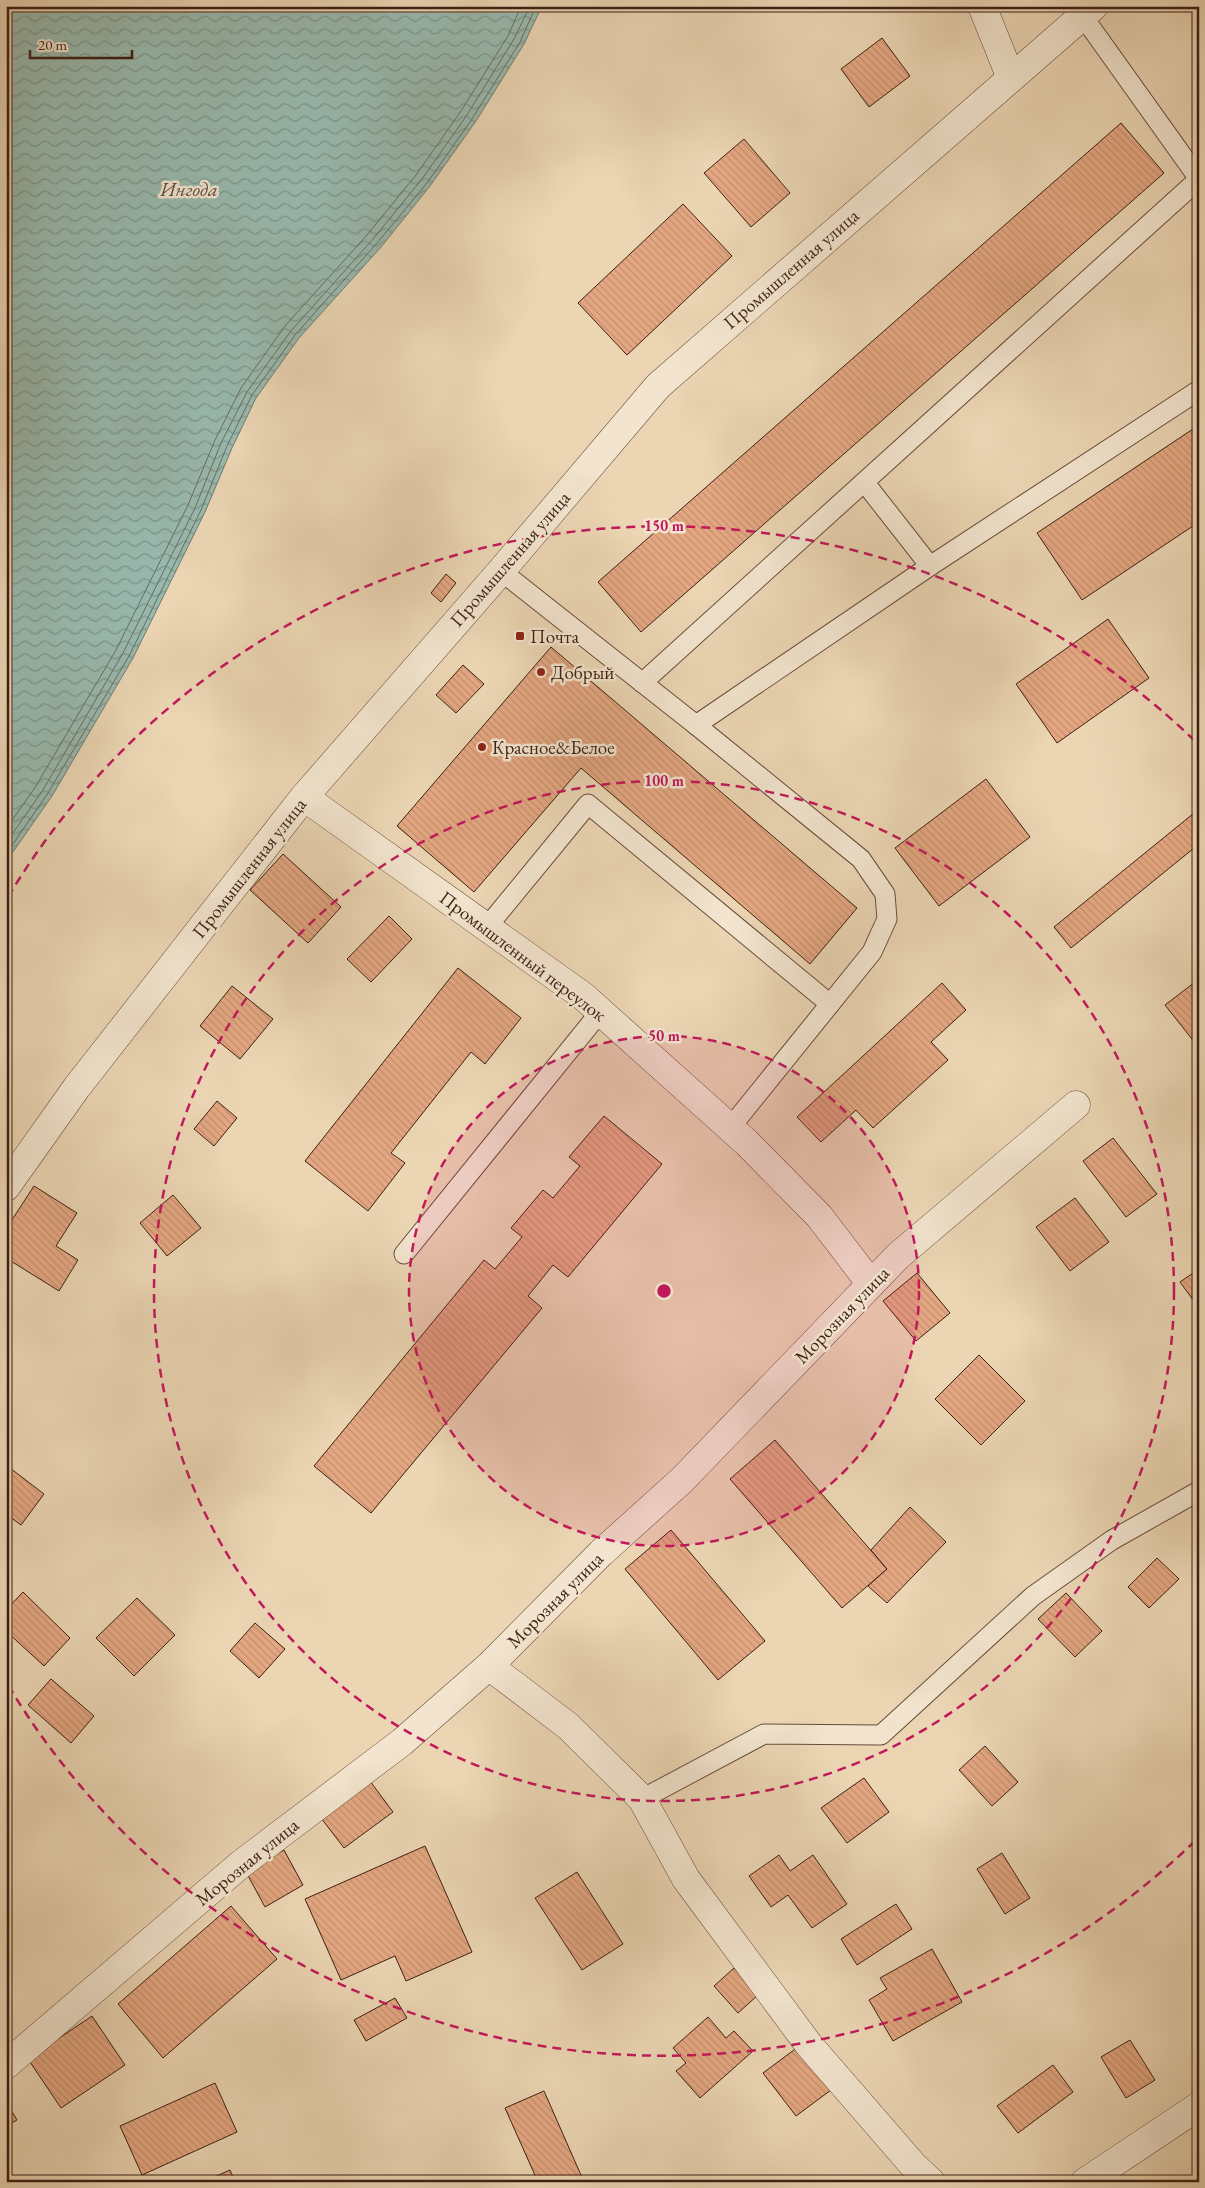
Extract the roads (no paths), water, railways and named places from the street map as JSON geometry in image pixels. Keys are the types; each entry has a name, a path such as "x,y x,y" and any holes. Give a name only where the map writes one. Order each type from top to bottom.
{"street":[{"path":"982,6 1011,78"},
{"name":"Промышленная улица","path":"6,1187 77,1087 304,797 501,571 658,386 1088,11"},
{"name":"Промышленный переулок","path":"304,797 583,996 601,1011 730,1128 820,1216 871,1284"},
{"name":"Морозная улица","path":"6,2065 241,1864 402,1742 490,1666 601,1553 682,1480 898,1256 1076,1105"},
{"path":"490,1666 568,1726 642,1799 686,1879 809,2045 913,2165 931,2182"},
{"path":"1084,2182 1199,2106"}],"lane":[{"path":"642,683 1199,179 1088,11"},
{"path":"696,725 930,566 1199,390"},
{"path":"865,483 930,566"},
{"path":"501,571 696,725 861,860 885,894 887,919 872,952 730,1128"},
{"path":"487,927 588,804 830,1004"},
{"path":"404,1254 601,1011"},
{"path":"642,1799 764,1734 880,1735 1033,1596 1112,1540 1199,1491"}],"water":[{"name":"Ингода","path":"6,6 542,6 524,44 476,121 430,186 381,247 299,338 256,398 205,512 133,658 52,796 6,862"}],"place":[{"name":"Почта","path":"520,636"},
{"name":"Добрый","path":"541,672"},
{"name":"Красное&Белое","path":"482,747"}]}
